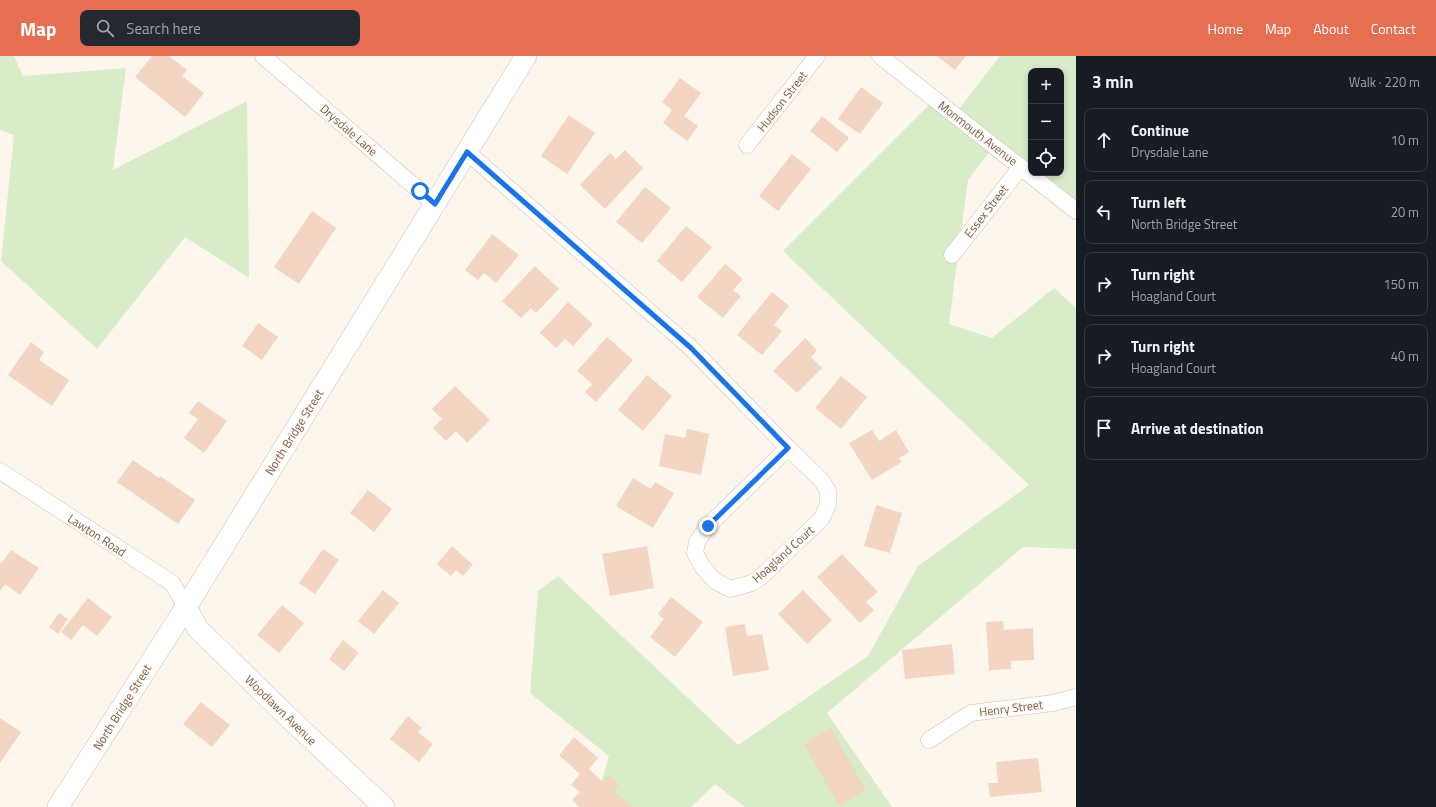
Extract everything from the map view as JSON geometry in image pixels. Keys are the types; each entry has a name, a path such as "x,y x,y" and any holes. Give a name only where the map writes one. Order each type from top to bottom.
{"street":[{"name":"Drysdale Lane","path":"263,56 435,204"},
{"name":"North Bridge Street","path":"58,807 186,607 526,56"},
{"name":"Hudson Street","path":"747,145 817,56"},
{"name":"Monmouth Avenue","path":"880,56 1076,211"},
{"name":"Hoagland Court","path":"467,152 691,348 822,482 828,491 828,505 822,518 763,576 752,583 730,589 714,580 702,566 695,553 697,542 708,526 788,448"},
{"name":"Essex Street","path":"952,255 1020,167"},
{"name":"Lawton Road","path":"0,471 172,583 186,607"},
{"name":"Woodlawn Avenue","path":"186,607 198,629 286,715 384,807"},
{"name":"Henry Street","path":"930,740 971,713 1053,703 1076,698"}],"green space":[{"path":"0,56 14,56 23,76 126,68 113,170 247,101 249,278 185,237 97,349 1,261 14,135 0,130"},
{"path":"1000,56 1076,56 1076,204 1042,176 1064,176 1064,68 1028,68 1028,165 998,141 968,180 949,324 992,338 1054,288 1076,308 1076,549 1023,547 827,713 892,807 745,807 715,784 691,807 594,807 609,756 530,693 538,591 558,576 738,745 868,656 918,566 1029,485 783,251 939,95 959,109"}],"building":[{"path":"152,56 169,56 187,70 182,76 204,93 185,117 135,77"},
{"path":"937,56 966,56 955,70"},
{"path":"680,78 701,93 684,116 698,126 687,141 663,123 672,110 662,102"},
{"path":"861,87 883,103 860,134 838,119"},
{"path":"569,115 595,133 567,174 541,156"},
{"path":"822,116 849,138 837,152 810,131"},
{"path":"625,150 643,168 605,209 580,185 610,153 616,159"},
{"path":"792,154 811,169 778,211 759,196"},
{"path":"645,187 671,208 642,243 616,222"},
{"path":"312,211 336,228 299,284 274,267"},
{"path":"686,226 712,247 682,282 657,261"},
{"path":"492,234 519,255 496,283 484,273 478,280 465,270"},
{"path":"725,264 743,279 733,290 741,296 723,318 697,297"},
{"path":"535,266 559,289 536,313 531,308 521,318 502,301"},
{"path":"772,292 789,306 774,325 782,331 762,355 737,335"},
{"path":"568,302 593,324 573,346 565,339 556,348 540,333"},
{"path":"258,323 278,337 262,360 242,346"},
{"path":"607,337 633,360 596,402 585,392 592,384 577,371"},
{"path":"805,338 817,350 811,357 822,368 797,393 773,371"},
{"path":"31,342 44,352 39,360 69,380 52,406 8,375"},
{"path":"647,375 672,396 643,431 618,410"},
{"path":"841,376 867,397 841,429 815,408"},
{"path":"455,386 490,420 467,443 456,431 446,441 433,428 442,419 432,409"},
{"path":"198,401 227,421 204,453 184,438 198,419 189,413"},
{"path":"687,429 709,434 701,475 659,466 665,434 685,438"},
{"path":"872,430 879,441 896,430 909,452 899,458 902,462 872,480 849,443"},
{"path":"133,460 195,500 178,524 117,482"},
{"path":"633,478 651,489 655,482 674,493 653,528 616,506"},
{"path":"368,490 392,509 374,532 350,513"},
{"path":"876,505 902,513 890,553 864,546"},
{"path":"452,546 473,565 463,576 456,570 451,576 437,564"},
{"path":"647,546 654,588 610,596 602,554"},
{"path":"323,549 339,560 315,594 299,583"},
{"path":"11,550 39,568 20,595 5,584 0,591 0,565"},
{"path":"842,554 878,592 866,602 874,610 860,623 817,577"},
{"path":"383,590 399,603 374,634 358,621"},
{"path":"803,590 832,620 807,644 778,614"},
{"path":"671,597 703,622 675,657 650,637 664,619 658,614"},
{"path":"88,598 112,617 97,636 83,625 71,640 61,632"},
{"path":"282,605 304,623 279,653 257,635"},
{"path":"59,613 68,619 58,634 49,627"},
{"path":"1003,621 1004,630 1033,628 1034,660 1011,661 1011,669 989,670 986,622"},
{"path":"745,624 747,636 762,634 769,670 733,676 725,627"},
{"path":"343,640 359,653 344,671 329,659"},
{"path":"952,644 955,674 905,679 902,650"},
{"path":"201,702 230,725 212,747 183,724"},
{"path":"408,716 422,728 418,732 433,744 419,762 390,739"},
{"path":"0,718 21,732 0,763"},
{"path":"831,728 866,790 839,806 804,744"},
{"path":"574,737 598,758 589,769 603,782 609,775 619,784 614,791 632,807 580,807 572,800 580,792 571,785 580,774 559,755"},
{"path":"1038,758 1042,792 990,797 988,783 998,783 996,762"}],"route":[{"path":"420,191 435,204 467,152 691,348 788,448 708,526"}]}
